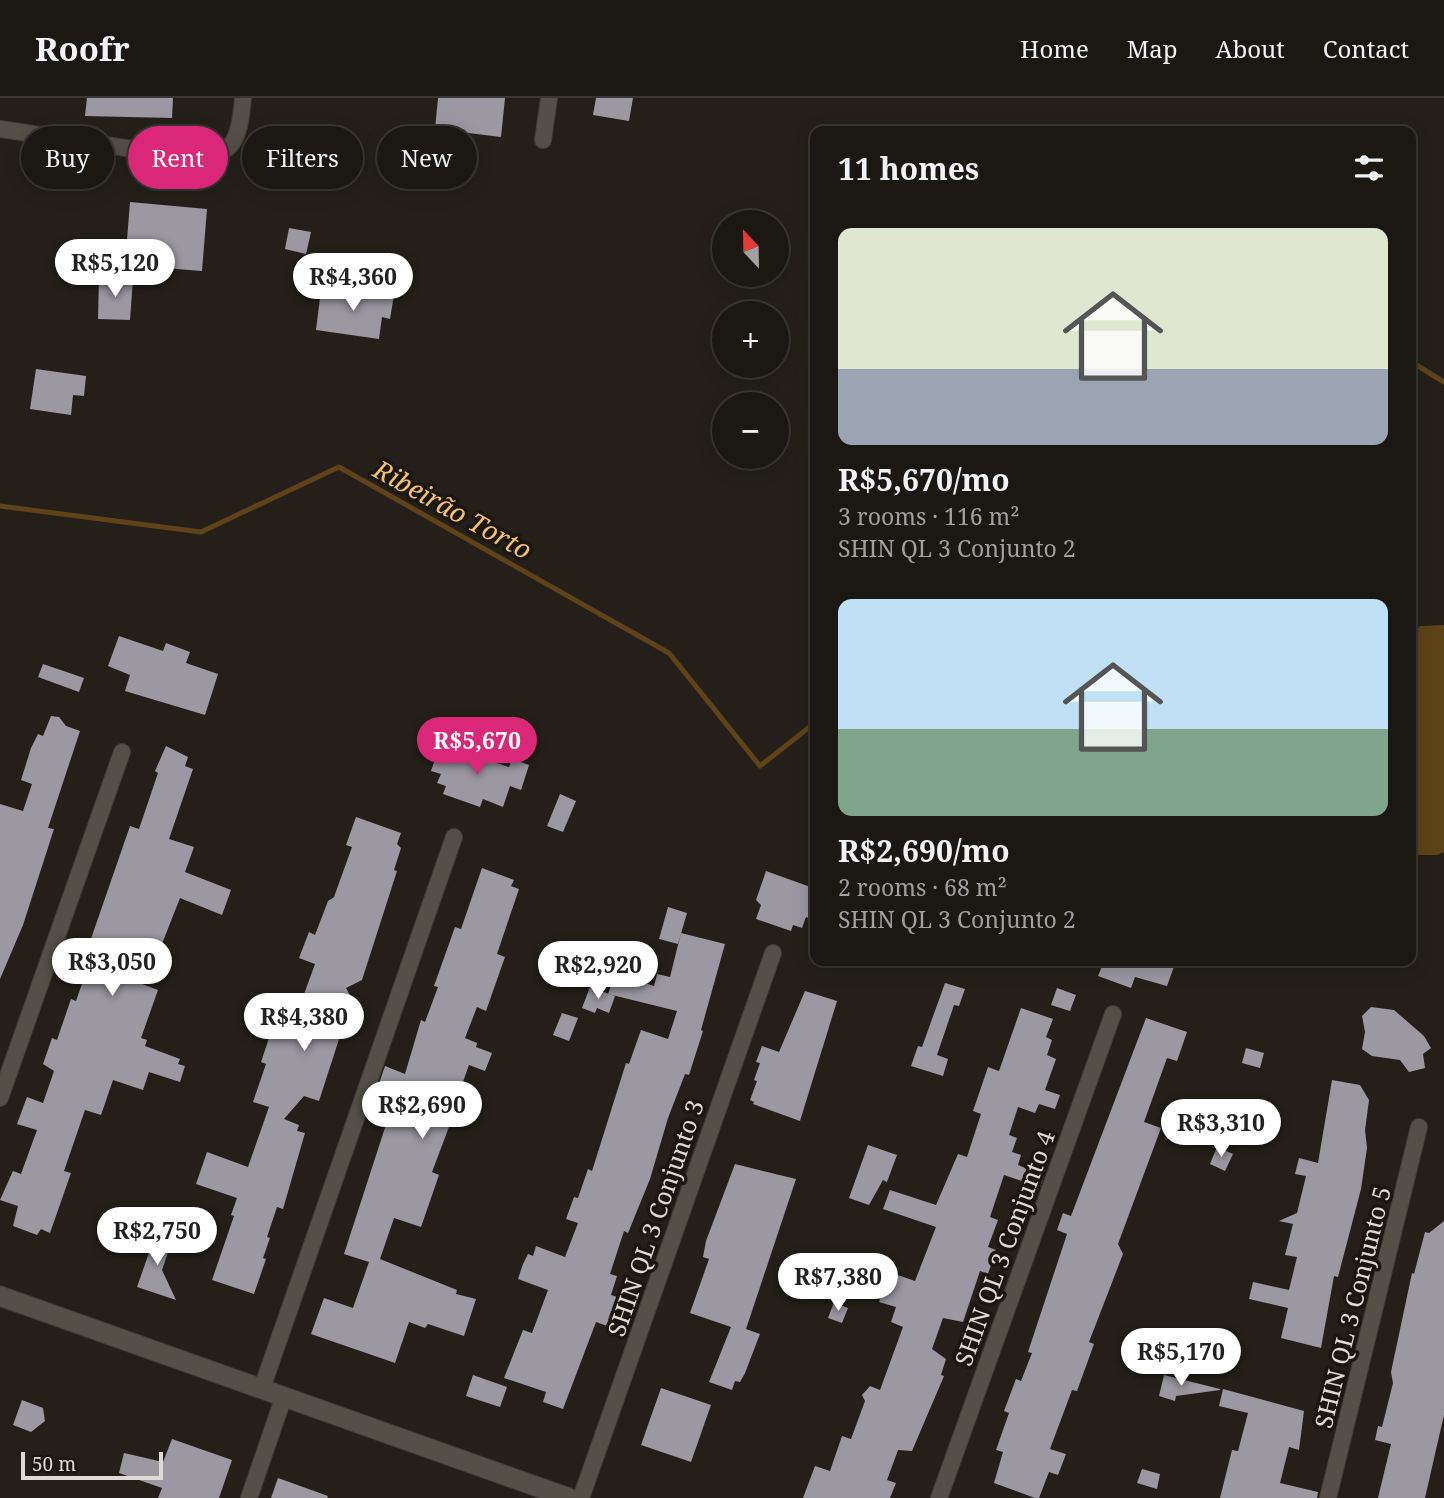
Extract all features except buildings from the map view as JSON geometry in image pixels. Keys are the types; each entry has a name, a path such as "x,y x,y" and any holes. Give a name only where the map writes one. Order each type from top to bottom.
{"street":[{"path":"0,128 185,158 211,159 227,151 235,142 243,98"},
{"path":"543,140 548,98"},
{"path":"0,1098 122,752"},
{"path":"262,1388 454,837"},
{"name":"SHIN QL 3 Conjunto 3","path":"581,1498 773,953"},
{"name":"SHIN QL 3 Conjunto 4","path":"939,1498 1113,1014"},
{"name":"SHIN QL 3 Conjunto 5","path":"1328,1498 1419,1127"},
{"path":"0,1296 569,1498"},
{"path":"249,1498 284,1396"}],"shaded area":[{"path":"1444,625 1444,852 1438,855 1416,855 1416,630 1420,626"}],"waterway":[{"name":"Ribeirão Torto","path":"1416,365 1444,382"},
{"name":"Ribeirão Torto","path":"0,506 201,532 339,467 669,653 760,766 810,727"}]}
